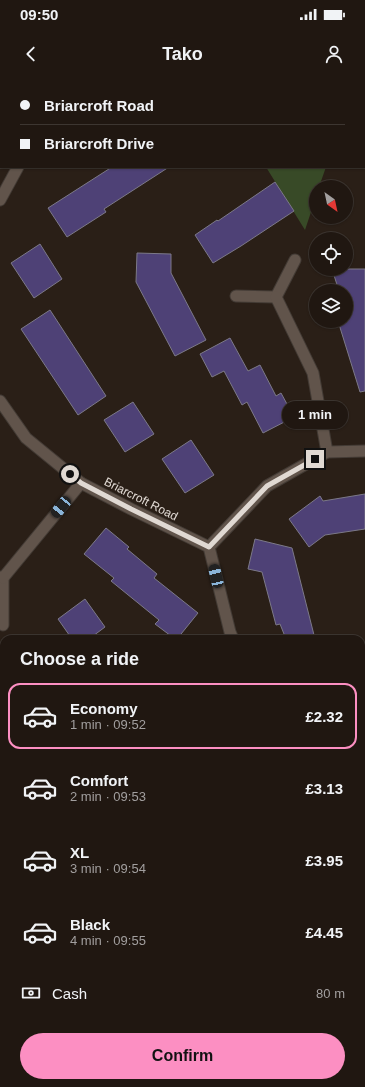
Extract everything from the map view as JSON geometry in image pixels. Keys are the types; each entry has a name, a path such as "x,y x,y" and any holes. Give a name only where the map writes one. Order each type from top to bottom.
{"street":[{"path":"0,200 17,168"},
{"path":"276,297 295,260"},
{"path":"236,296 276,297"},
{"path":"276,297 313,373 327,452"},
{"name":"Briarcroft Road","path":"0,401 26,438 81,483 209,547"},
{"path":"231,635 209,547 267,486 327,452 365,451"},
{"path":"3,625 1,578 81,483"}],"green space":[{"path":"267,168 326,168 321,180 309,180 309,218 305,230"}],"building":[{"path":"110,168 167,168 104,209 106,212 67,237 48,208"},
{"path":"275,182 294,211 213,263 195,235"},
{"path":"40,244 62,279 34,298 11,263"},
{"path":"137,253 171,254 171,273 206,340 175,356 136,282"},
{"path":"353,269 365,269 365,391 360,392 340,328 353,328 353,284 337,284 334,276 353,276"},
{"path":"50,310 106,396 78,415 21,329"},
{"path":"230,338 248,371 260,365 276,396 281,393 294,417 263,433 247,402 242,405 224,371 212,377 200,354"},
{"path":"133,402 154,434 125,452 104,420"},
{"path":"191,440 214,475 185,493 162,459"},
{"path":"365,494 365,529 325,535 309,547 289,519 320,496 323,501"},
{"path":"106,528 129,547 127,549 157,574 154,578 198,613 180,635 170,635 155,624 159,620 111,581 114,578 84,554"},
{"path":"255,539 292,548 314,635 284,635 280,624 276,625 262,572 248,569"},
{"path":"85,599 105,627 94,635 69,635 58,619"}],"route":[{"path":"70,474 81,483 209,547 267,486 315,459"}]}
